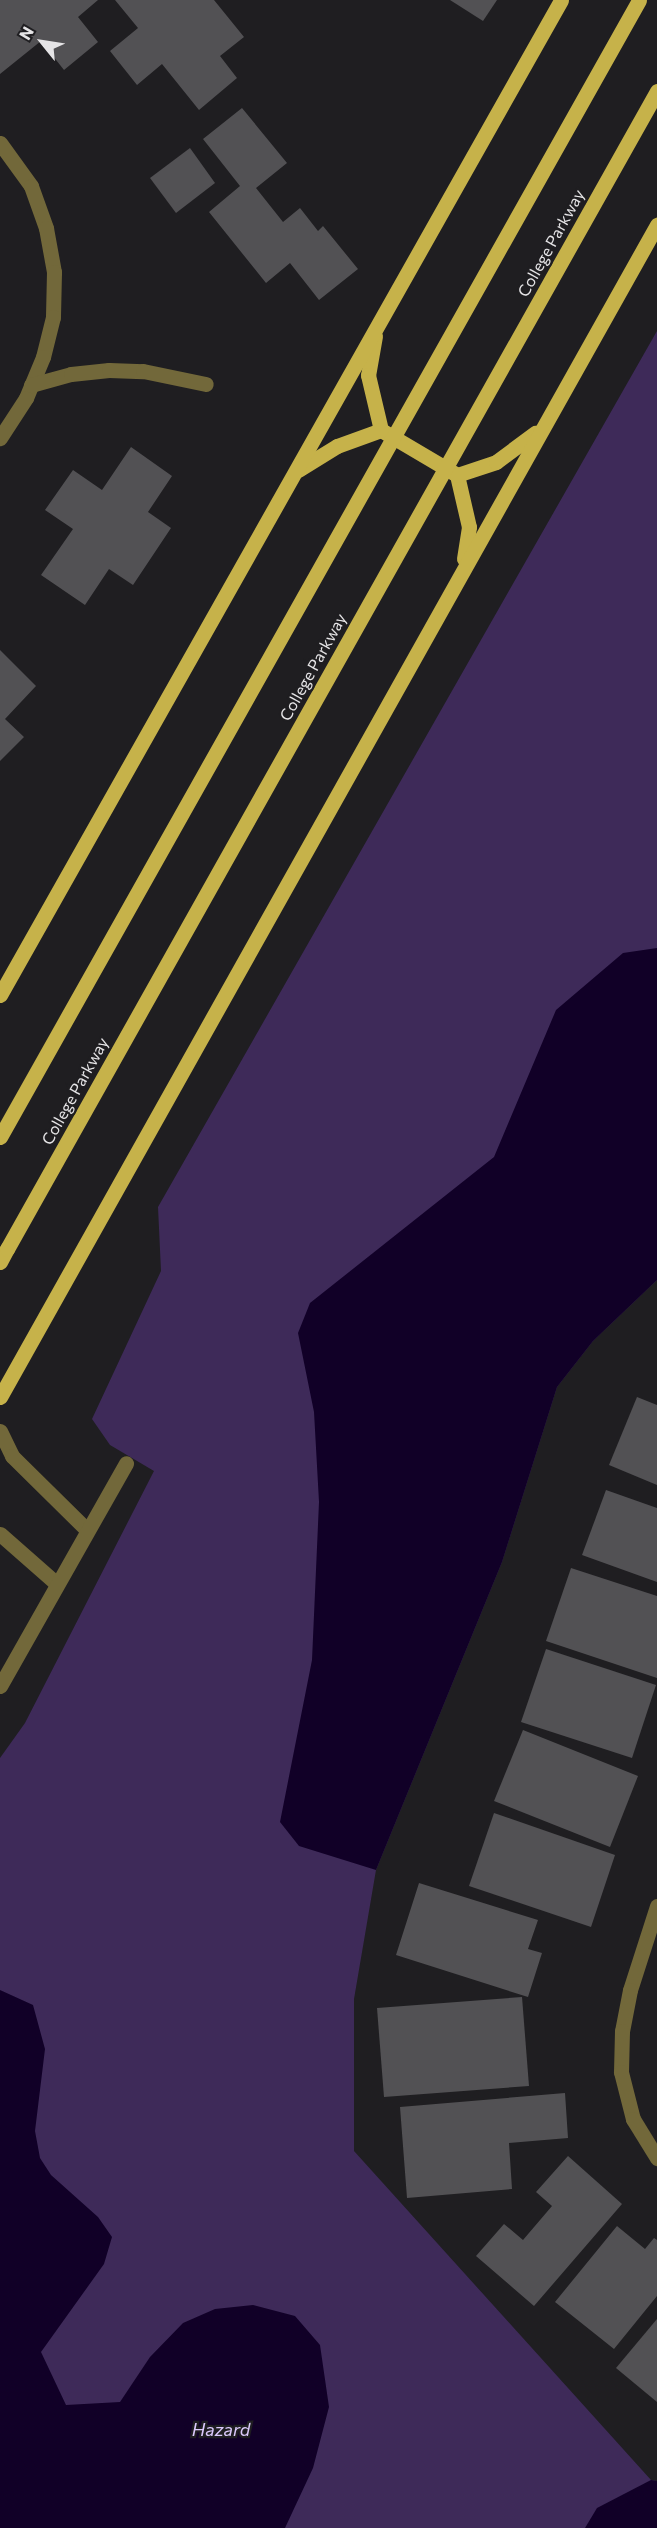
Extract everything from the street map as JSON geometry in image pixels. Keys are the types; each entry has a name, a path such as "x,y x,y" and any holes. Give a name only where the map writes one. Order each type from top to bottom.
{"main road":[{"path":"0,995 561,0"},
{"path":"0,1137 639,0"},
{"name":"College Parkway","path":"3,1255 657,91"},
{"path":"0,1397 657,225"},
{"path":"377,325 368,375 381,430 457,475 469,527 463,568"},
{"path":"457,475 512,453 543,426"},
{"path":"295,472 337,446 381,430"}],"street":[{"path":"0,143 31,186 46,228 54,272 53,317 31,385 0,438"},
{"path":"31,385 71,374 109,370 143,371 206,384"},
{"path":"0,1431 12,1456 87,1530"},
{"path":"0,1686 126,1463"},
{"path":"0,1534 57,1584"},
{"path":"657,1906 630,1990 622,2031 621,2072 633,2119 657,2158"}],"shaded area":[{"path":"657,331 657,1280 593,1341 557,1387 502,1562 376,1870 354,1999 354,2151 651,2480 657,2481 657,2528 0,2528 0,1758 25,1723 154,1471 110,1445 92,1419 161,1271 158,1207"}],"water":[{"path":"657,948 657,1280 593,1341 557,1387 502,1562 376,1870 299,1846 280,1822 312,1660 319,1502 314,1412 298,1333 310,1303 494,1157 556,1010 623,953"},
{"name":"Hazard","path":"0,1990 33,2005 45,2049 35,2131 40,2158 51,2175 98,2217 112,2237 104,2264 41,2352 66,2405 120,2402 150,2357 183,2323 215,2309 253,2305 295,2316 320,2345 329,2407 313,2468 285,2528 0,2528"},
{"path":"651,2480 657,2481 657,2528 585,2528 597,2508"}],"building":[{"path":"0,0 98,0 78,17 98,42 64,70 41,41 0,74"},
{"path":"115,0 214,0 244,37 220,56 237,78 199,110 162,64 137,85 110,51 138,28"},
{"path":"450,0 497,0 483,21"},
{"path":"242,108 287,163 256,188 283,222 300,208 318,231 323,226 358,269 319,300 290,263 266,283 209,212 240,186 203,139"},
{"path":"190,148 215,183 176,213 150,178"},
{"path":"131,447 172,476 148,512 171,528 133,585 109,569 85,605 41,575 73,529 45,510 73,470 102,490"},
{"path":"0,650 36,686 5,719 24,737 0,761"},
{"path":"637,1397 657,1405 657,1485 609,1465"},
{"path":"606,1490 657,1508 657,1582 582,1555"},
{"path":"571,1568 657,1596 657,1678 546,1641"},
{"path":"546,1649 656,1685 632,1758 521,1722"},
{"path":"523,1730 638,1776 610,1847 494,1801"},
{"path":"494,1813 615,1855 591,1927 469,1886"},
{"path":"419,1883 538,1920 528,1949 542,1953 528,1997 396,1955"},
{"path":"522,1997 529,2086 384,2097 377,2008"},
{"path":"565,2093 568,2138 509,2143 512,2189 407,2198 400,2107"},
{"path":"568,2156 622,2204 534,2306 476,2256 504,2224 523,2240 552,2206 536,2192"},
{"path":"617,2226 645,2249 654,2238 657,2240 657,2296 614,2349 555,2302"},
{"path":"657,2319 657,2402 616,2368"}]}
